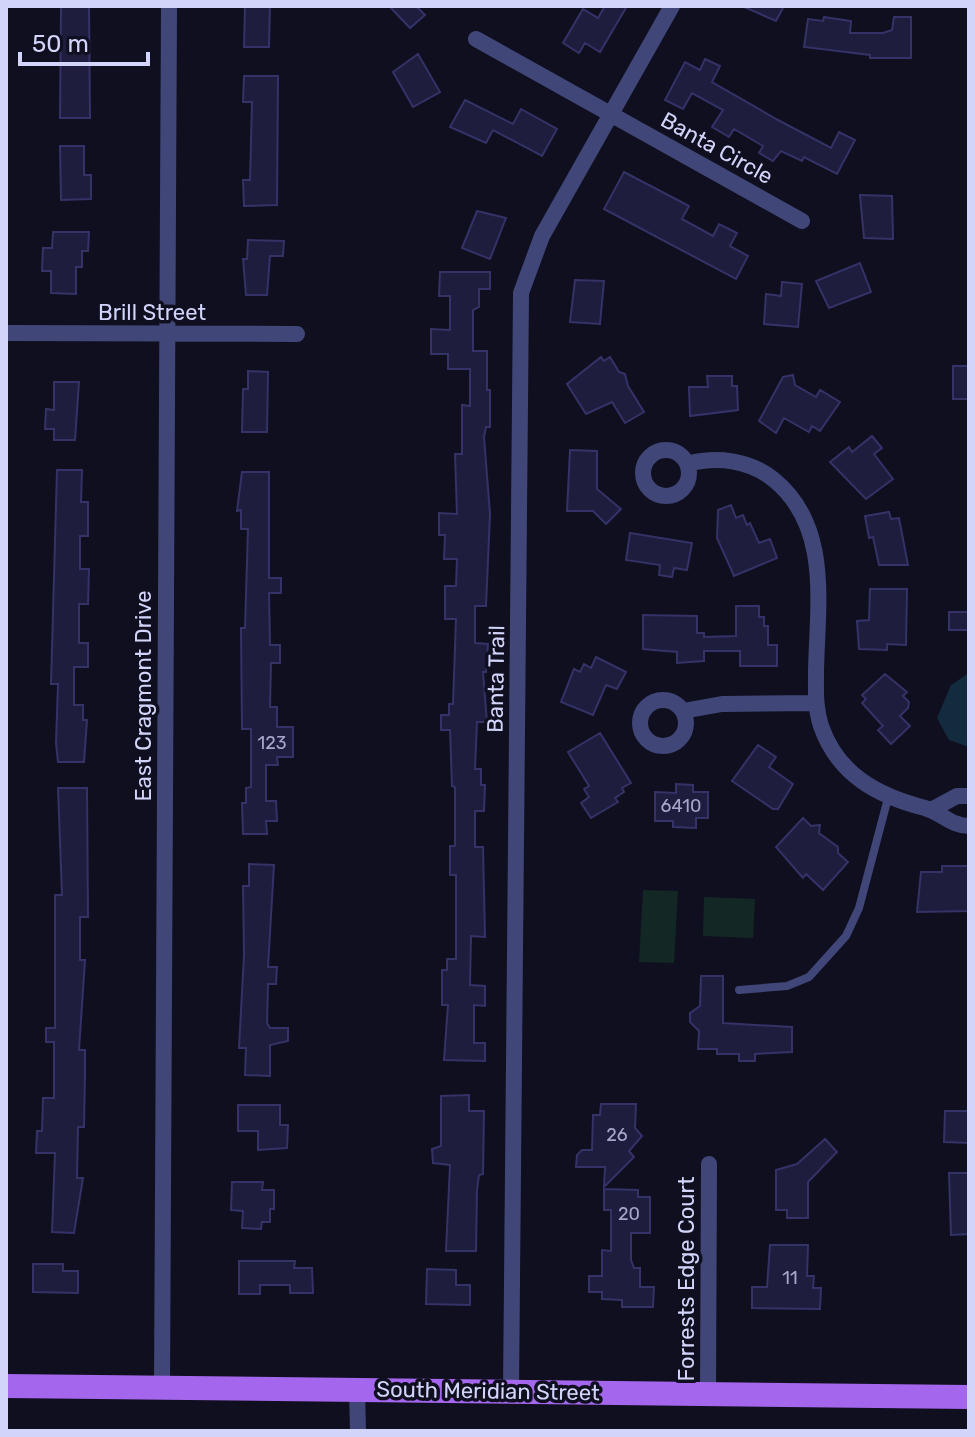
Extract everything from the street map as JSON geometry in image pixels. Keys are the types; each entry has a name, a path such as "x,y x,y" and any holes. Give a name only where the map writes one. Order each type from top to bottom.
{"main road":[{"name":"South Meridian Street","path":"6,1386 969,1397"}],"street":[{"name":"East Cragmont Drive","path":"162,1387 169,6"},
{"name":"Banta Trail","path":"511,1391 521,293 542,236 672,6"},
{"name":"Banta Circle","path":"476,39 802,221"},
{"name":"Brill Street","path":"6,333 297,334"},
{"path":"687,464 722,460 753,467 781,485 800,510 817,563 816,703 822,728 838,758 860,781 888,798 931,810 957,826 969,826"},
{"path":"683,711 722,704 816,703"},
{"path":"931,810 957,796 969,796"},
{"name":"Forrests Edge Court","path":"708,1394 709,1164"},
{"path":"357,1389 358,1431"}],"lane":[{"path":"739,990 787,986 809,977 846,936 859,908 888,798"}],"green space":[{"path":"643,890 678,891 674,963 639,962"},
{"path":"704,897 755,899 753,938 703,936"}],"water":[{"path":"969,673 969,747 949,740 937,718 951,685"}],"building":[{"path":"61,6 89,6 90,118 60,118"},
{"path":"245,6 270,6 269,47 244,47"},
{"path":"389,6 416,6 425,15 410,28"},
{"path":"605,6 627,6 600,52 585,43 579,53 563,43 583,9 598,18"},
{"path":"742,6 784,6 776,21"},
{"path":"824,17 851,21 850,33 883,33 892,30 894,17 911,17 911,58 870,58 870,55 804,47 808,19 823,21"},
{"path":"418,54 440,92 413,107 393,72"},
{"path":"705,59 720,66 712,82 778,120 831,148 839,132 855,140 837,174 804,157 802,161 781,151 773,161 759,153 763,146 734,129 729,137 712,127 723,110 692,93 683,109 665,100 685,62 700,70"},
{"path":"244,76 278,76 277,205 244,206 243,180 250,180 252,102 243,102"},
{"path":"465,100 513,124 521,109 557,129 542,156 493,130 486,143 450,127"},
{"path":"60,146 84,146 84,175 91,175 91,199 61,200"},
{"path":"624,172 689,206 682,219 713,236 719,224 737,233 730,246 748,256 736,279 604,209"},
{"path":"860,195 892,196 893,239 864,238"},
{"path":"477,211 506,218 490,259 462,248"},
{"path":"53,232 89,232 88,251 82,251 82,267 76,267 76,294 51,293 51,271 42,271 43,248 52,248"},
{"path":"248,240 284,241 283,256 270,256 267,295 246,295 243,259 247,259"},
{"path":"860,263 871,292 829,308 816,281"},
{"path":"440,272 490,272 490,289 479,289 479,307 473,310 473,351 487,351 487,390 490,390 490,427 486,427 484,437 490,514 486,606 475,606 475,643 488,644 486,672 483,672 487,722 477,722 475,769 481,769 481,785 485,785 484,811 475,811 475,847 483,847 485,937 471,936 470,985 485,986 485,1006 474,1005 474,1043 485,1043 485,1061 444,1060 448,1005 442,1005 442,970 447,970 447,959 456,959 456,875 450,875 450,846 455,846 455,787 452,786 450,730 441,730 441,715 449,715 449,704 453,704 456,619 445,619 445,586 456,586 457,559 444,559 445,535 439,535 439,513 457,514 455,454 462,454 462,405 470,406 470,369 448,369 448,354 431,354 431,329 450,330 450,296 439,296"},
{"path":"575,280 604,281 600,324 570,322"},
{"path":"782,282 802,284 798,327 764,324 766,294 781,296"},
{"path":"601,357 604,361 610,357 619,372 625,374 628,386 644,412 625,423 612,402 586,414 567,384"},
{"path":"953,366 969,366 969,399 953,399"},
{"path":"248,371 268,372 267,432 242,432 243,389 248,389"},
{"path":"793,375 795,385 816,397 820,390 840,402 820,431 812,426 809,432 784,418 776,433 759,421 783,377"},
{"path":"707,376 732,376 732,386 737,386 738,410 690,416 689,387 708,387"},
{"path":"54,382 79,382 75,440 54,440 54,429 45,429 46,409 54,410"},
{"path":"872,436 882,448 874,454 893,479 866,499 830,462 849,447 852,452"},
{"path":"570,450 597,451 597,489 621,509 606,524 593,511 567,511"},
{"path":"57,470 82,470 81,502 88,502 88,536 80,536 80,569 89,569 88,604 79,604 79,643 88,643 88,667 74,667 74,705 83,705 83,720 87,720 84,762 58,762 56,743 58,684 51,684"},
{"path":"242,472 269,472 269,578 281,578 281,593 269,593 270,645 280,645 280,663 271,663 270,707 277,707 277,727 293,727 293,757 277,757 278,765 266,765 266,801 276,801 277,821 266,821 267,834 243,834 242,803 246,803 246,788 251,787 251,729 242,729 241,628 245,628 248,529 241,529 241,510 237,511"},
{"path":"731,505 736,518 743,515 747,525 750,523 759,543 770,539 777,558 734,576 717,538 718,510"},
{"path":"889,512 891,519 899,518 908,565 879,565 873,537 869,538 865,516"},
{"path":"630,533 692,543 687,570 674,568 672,577 659,575 660,565 626,560"},
{"path":"870,589 907,589 906,645 887,644 887,650 859,649 857,621 869,620"},
{"path":"736,606 759,606 759,617 764,617 764,626 768,626 768,645 777,645 777,666 740,666 740,651 704,651 704,661 677,663 677,652 643,649 643,615 697,616 697,633 704,633 704,637 736,636"},
{"path":"949,612 969,612 969,630 949,630"},
{"path":"596,657 626,672 617,689 606,685 593,715 561,702 574,669 580,672 584,664 591,668"},
{"path":"885,674 907,692 903,696 909,702 908,708 900,716 910,726 891,744 878,730 883,726 862,703 866,699 862,695"},
{"path":"600,733 631,783 622,788 624,792 615,798 618,802 591,818 581,803 589,797 584,789 589,786 568,752"},
{"path":"758,745 776,757 769,767 793,784 778,809 773,809 732,781"},
{"path":"676,784 693,785 693,792 708,792 708,818 696,818 696,828 673,827 673,821 655,821 655,792 676,793"},
{"path":"58,788 87,788 88,917 80,917 80,960 85,960 79,1050 85,1050 84,1127 78,1127 77,1178 83,1178 74,1233 52,1232 55,1153 36,1153 37,1131 42,1131 43,1098 54,1098 54,1042 46,1042 46,1028 55,1028 55,895 62,895"},
{"path":"803,818 811,826 820,825 819,833 838,847 838,853 848,862 823,890 806,874 803,878 776,847"},
{"path":"249,864 274,865 268,967 277,967 276,984 268,984 267,1023 270,1028 288,1028 288,1041 270,1045 270,1076 245,1075 246,1048 239,1048 244,955 243,886 249,886"},
{"path":"942,866 969,866 969,911 917,912 921,872 942,872"},
{"path":"701,976 723,976 723,1023 792,1027 792,1052 755,1054 755,1061 739,1061 739,1054 717,1054 717,1049 698,1049 699,1031 690,1022 690,1013 700,1006"},
{"path":"469,1095 469,1111 484,1111 483,1174 479,1175 477,1190 476,1251 446,1251 450,1165 433,1163 432,1149 441,1146 441,1096"},
{"path":"601,1104 636,1104 635,1128 642,1136 629,1151 634,1157 604,1187 605,1167 576,1167 577,1155 582,1150 592,1150 593,1115 600,1115"},
{"path":"238,1105 280,1105 280,1125 288,1125 287,1148 258,1150 258,1131 238,1131"},
{"path":"945,1111 969,1111 969,1143 944,1142"},
{"path":"825,1139 837,1152 808,1182 808,1218 787,1218 787,1210 776,1210 776,1170 797,1164"},
{"path":"949,1173 969,1173 969,1234 951,1235"},
{"path":"232,1182 263,1182 262,1190 274,1190 270,1222 262,1222 261,1229 242,1228 243,1211 231,1210"},
{"path":"604,1189 638,1190 638,1197 650,1197 650,1233 631,1233 631,1260 634,1268 640,1268 640,1287 654,1287 653,1307 622,1307 622,1300 602,1299 602,1292 589,1292 589,1276 602,1276 602,1250 611,1251 611,1210 604,1210"},
{"path":"770,1245 808,1245 807,1276 814,1276 813,1288 821,1288 820,1309 752,1308 752,1287 767,1287"},
{"path":"239,1261 295,1261 294,1268 312,1268 313,1293 290,1293 290,1285 260,1285 260,1294 239,1294"},
{"path":"33,1264 63,1264 63,1271 78,1271 78,1293 33,1292"},
{"path":"427,1269 456,1270 456,1285 470,1285 470,1305 426,1304"}]}
